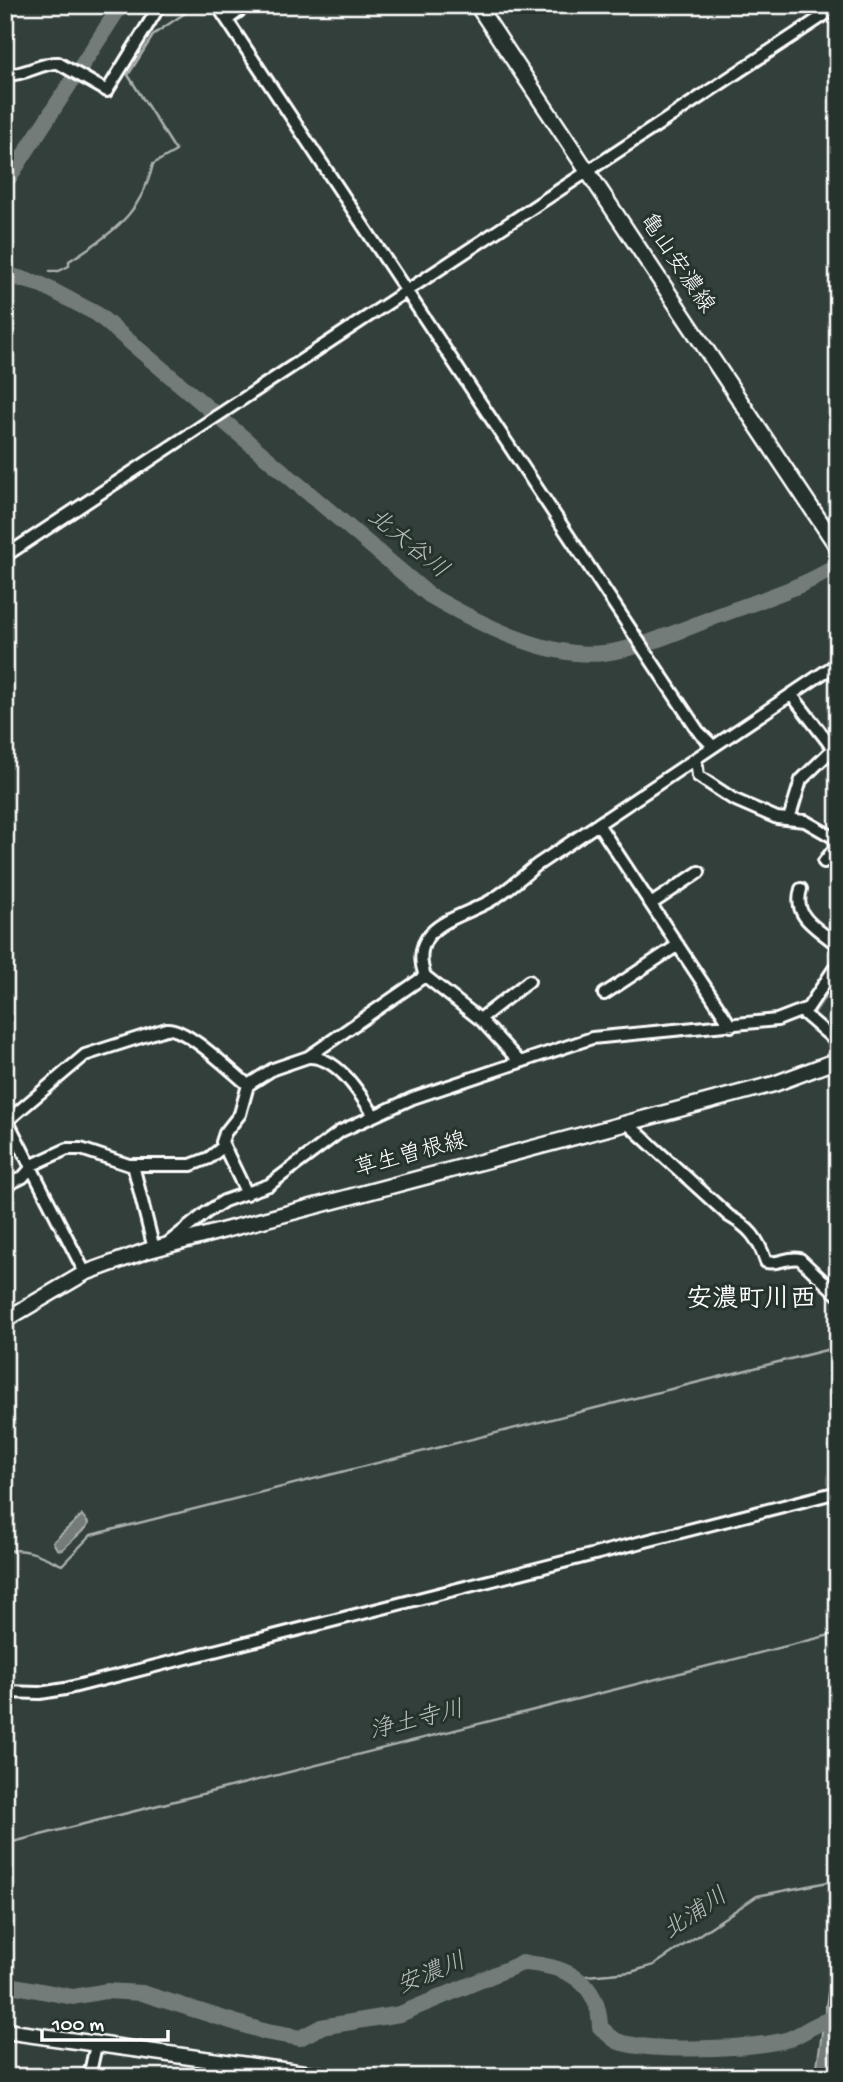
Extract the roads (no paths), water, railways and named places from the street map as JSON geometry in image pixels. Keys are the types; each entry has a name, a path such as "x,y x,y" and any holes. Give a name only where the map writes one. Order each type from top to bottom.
{"main road":[{"name":"亀山安濃線","path":"477,5 838,548"},
{"name":"草生曽根線","path":"5,1320 85,1273 160,1247 774,1084 838,1060"},
{"path":"5,2031 278,2072 332,2077"}],"street":[{"path":"5,75 27,74 49,62 66,66 107,91 160,5"},
{"path":"217,5 633,634 698,731 713,746"},
{"path":"227,20 247,5"},
{"path":"5,556 838,6"},
{"path":"519,1061 480,1020 425,975 422,952 425,941 437,925 491,900 598,824 838,663"},
{"path":"789,819 801,780 835,750 791,694"},
{"path":"696,758 698,776 711,787 771,815 811,823 838,842 824,862"},
{"path":"598,824 731,1026"},
{"path":"651,904 699,872"},
{"path":"801,889 797,903 802,916 838,946"},
{"path":"604,994 678,945"},
{"path":"132,1165 160,1247 206,1212 269,1185 341,1131 373,1114 519,1061 592,1038 731,1026 777,1020 802,1012 813,1002 838,963"},
{"path":"247,1194 224,1146 223,1135 240,1114 248,1085 272,1069 308,1057 425,975"},
{"path":"480,1020 529,981"},
{"path":"802,1012 838,1043"},
{"path":"85,1273 6,1119 85,1055 166,1028 172,1028 184,1035 248,1085"},
{"path":"308,1057 330,1062 362,1096 373,1114"},
{"path":"627,1123 729,1216 748,1227 758,1238 766,1262 772,1264 792,1257 800,1259 838,1294"},
{"path":"5,1186 23,1177 31,1167 67,1149 81,1149 132,1165 191,1165 209,1158 224,1146"},
{"path":"5,1692 40,1693 65,1689 838,1492"},
{"path":"89,2077 96,2045"}],"waterway":[{"path":"5,184 121,5"},
{"path":"50,271 59,271 69,266 69,261 122,222 141,197 153,164 176,151 128,75 154,34 197,5"},
{"name":"北大谷川","path":"5,274 42,285 97,314 429,595 513,637 560,651 582,654 619,651 780,593 838,565"},
{"path":"810,1014 826,990"},
{"path":"5,1552 28,1551 62,1565 91,1535 838,1347"},
{"name":"浄土寺川","path":"5,1844 838,1633"},
{"name":"北浦川","path":"575,1977 631,1972 654,1965 757,1896 838,1880"},
{"name":"安濃川","path":"5,1984 73,1997 106,1991 142,1993 266,2032 300,2038 321,2027 400,2014 522,1963 552,1967 576,1978 593,1997 600,2027 617,2041 631,2045 676,2048 754,2045 789,2039 838,2018"}],"district":[{"name":"安濃町川西","path":"751,1301"}]}
